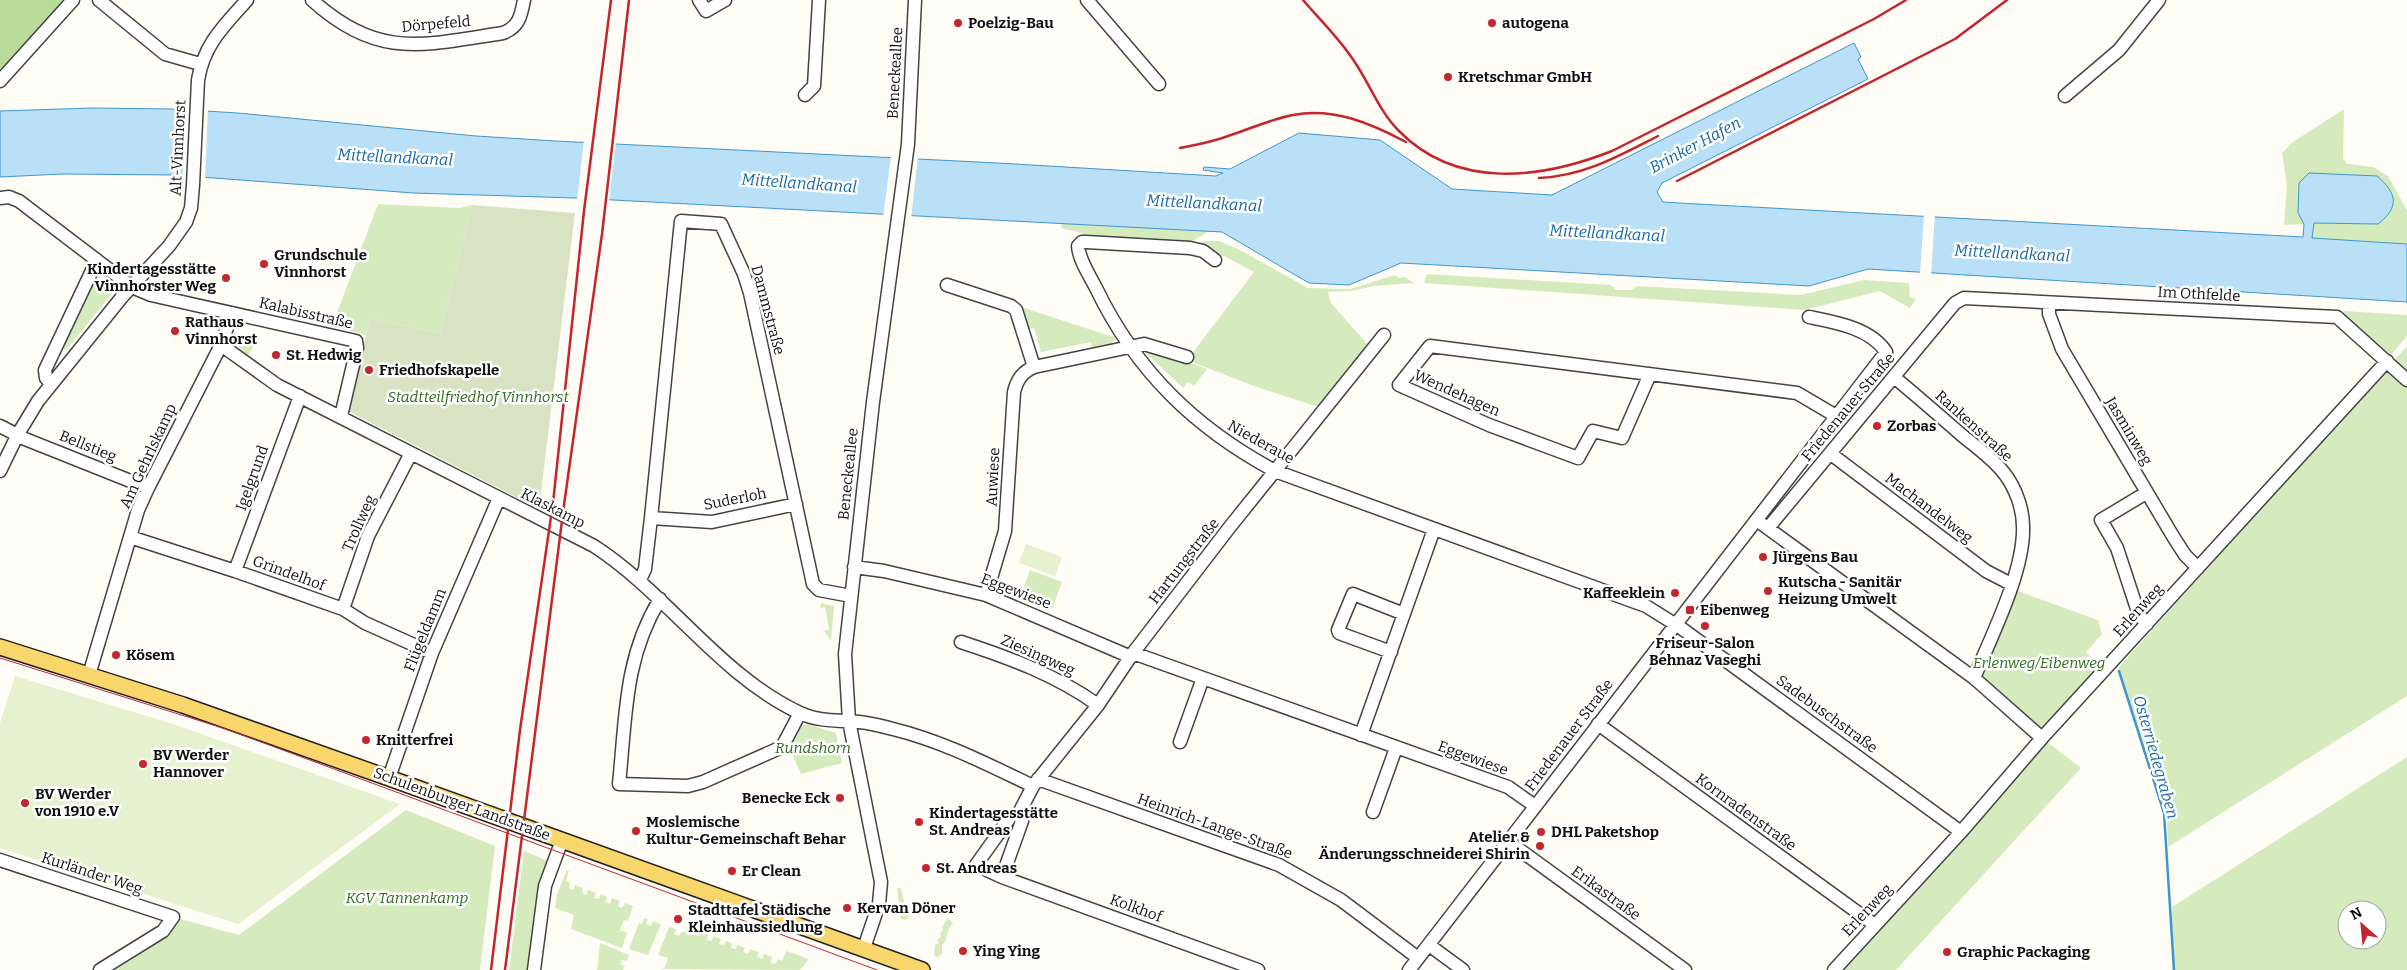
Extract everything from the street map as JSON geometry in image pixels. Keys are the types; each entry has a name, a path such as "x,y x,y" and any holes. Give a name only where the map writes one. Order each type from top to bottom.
{"main road":[{"name":"Schulenburger Landstraße","path":"0,647 89,675 389,778 922,970"}],"street":[{"path":"0,81 73,0"},
{"path":"100,0 165,54 200,64"},
{"name":"Alt-Vinnhorst","path":"0,471 18,434 51,384 169,246 186,222 191,208 200,64 207,48 247,0"},
{"name":"Dörpefeld","path":"312,0 335,20 363,36 382,42 416,45 503,33 510,30 520,20 524,0"},
{"path":"699,0 706,10 725,0"},
{"path":"805,95 814,86 819,0"},
{"name":"Beneckeallee","path":"864,948 879,904 881,882 849,721 845,654 895,230 908,143 915,0"},
{"path":"1087,0 1159,84"},
{"path":"2065,96 2119,50 2159,0"},
{"path":"0,198 9,197 19,201 132,287 160,298 232,313"},
{"name":"Dammstraße","path":"640,580 644,569 651,518 681,221 721,224 744,274 813,584 819,590 851,596"},
{"name":"Niederaue","path":"1215,260 1203,251 1190,248 1086,242 1080,244 1078,250 1107,311 1130,347 1158,383 1200,424 1225,442 1275,471 1646,606 1674,624"},
{"path":"51,384 46,378 45,370 97,260"},
{"path":"947,285 1012,306 1016,310 1034,367 1144,344 1188,357"},
{"name":"Im Othfelde","path":"1964,298 2338,317 2407,380"},
{"name":"Friedenauer Straße","path":"1768,528 1955,303 1964,298"},
{"name":"Jasminweg","path":"2049,303 2049,314 2062,350 2146,493 2185,555 2198,568"},
{"name":"Am Gehrlskamp","path":"89,675 130,537 148,488 221,346 232,313"},
{"name":"Kalabisstraße","path":"232,313 356,341 357,348 341,416"},
{"name":"Friedenauer Straße","path":"1409,970 1509,842 1674,624 1886,352 1881,346 1854,327 1809,317"},
{"name":"Hartungstraße","path":"1021,817 1011,816 976,865 1002,877 1021,817 1035,783 1098,705 1132,655 1275,471 1384,335"},
{"name":"Klaskamp","path":"221,346 278,385 594,546 640,580 736,671 759,689 800,714 823,720 849,721"},
{"name":"Wendehagen","path":"1650,374 1622,438 1593,431 1578,458 1490,426 1399,385 1430,346 1797,392 1836,416"},
{"name":"Erlenweg","path":"1834,970 1961,832 2042,738 2387,361"},
{"name":"Auwiese","path":"986,595 1005,531 1014,392 1017,382 1024,373 1034,367"},
{"name":"Rankenstraße","path":"1894,377 2003,472 2012,486 2019,505 2023,526 2021,549 2011,584 1974,678"},
{"name":"Igelgrund","path":"235,571 300,396"},
{"name":"Bellstieg","path":"0,426 148,488"},
{"name":"Trollweg","path":"343,609 368,536 412,453"},
{"name":"Machandelweg","path":"1831,454 1986,571 2011,584"},
{"path":"2146,493 2101,520 2117,548 2139,616 2147,624"},
{"name":"Flügeldamm","path":"389,778 432,653 499,498"},
{"name":"Suderloh","path":"651,518 712,522 796,504"},
{"path":"1756,519 1974,678 2042,738"},
{"path":"1361,735 1434,529"},
{"name":"Grindelhof","path":"130,537 343,609 365,623 432,653"},
{"name":"Eggewiese","path":"854,567 884,571 986,595 1132,655 1508,787 1535,806"},
{"path":"1391,652 1339,633 1338,630 1353,594 1404,614"},
{"path":"660,599 647,620 631,666 619,784 688,786 703,782 782,747 800,714"},
{"name":"Sadebuschstraße","path":"1674,624 1961,832"},
{"name":"Ziesingweg","path":"961,642 1046,673 1072,686 1098,705"},
{"path":"1180,742 1202,678"},
{"name":"Heinrich-Lange-Straße","path":"849,721 893,729 928,739 1035,783 1279,865 1340,900 1418,958"},
{"name":"Kornradenstraße","path":"1598,724 1875,925"},
{"path":"1373,812 1396,748"},
{"path":"534,970 545,886 562,840"},
{"name":"Erikastraße","path":"1509,842 1685,970"},
{"name":"Kurländer Weg","path":"0,860 173,917 162,931 100,970"},
{"name":"Kolkhof","path":"1002,877 1258,970"},
{"path":"1429,945 1463,970"}],"green space":[{"path":"0,0 63,0 26,48 0,69"},
{"path":"2344,109 2343,159 2347,164 2373,167 2388,176 2407,210 2407,244 2312,238 2314,223 2378,224 2298,213 2304,224 2284,225 2287,185 2282,153 2293,142"},
{"path":"378,204 459,208 472,205 440,334 370,318 366,335 332,326"},
{"name":"Stadtteilfriedhof Vinnhorst","path":"472,205 575,213 539,509 348,411 370,318 440,334"},
{"path":"1062,223 1209,231 1190,243 1087,239 1082,233 1061,228"},
{"path":"1203,241 1219,241 1238,249 1308,288 1350,289 1395,275 1399,278 1405,277 1414,283 1328,292 1331,303 1368,345 1321,408 1254,386 1187,360 1254,272 1209,248 1195,247"},
{"path":"99,268 105,273 103,277 100,277 95,288 101,290 108,280 105,278 107,275 120,284 66,350 59,347"},
{"path":"1427,274 1611,285 1616,290 1631,290 1637,286 1801,295 1864,280 1909,283 1910,297 1916,299 1910,308 1880,291 1804,310 1424,283"},
{"path":"1018,306 1116,338 1110,345 1092,348 1091,342 1041,352 1034,328 1026,330"},
{"path":"2344,311 2407,315 2407,336 2391,355 2343,314"},
{"path":"235,332 255,342 248,356 233,344 231,338"},
{"path":"2407,346 2407,373 2394,361"},
{"path":"1152,349 1207,369 1194,386 1188,382 1183,388 1148,355"},
{"path":"2387,368 2407,386 2407,696 2168,847 2167,817 2119,667"},
{"path":"1026,544 1062,557 1055,576 1019,563"},
{"path":"1030,570 1062,582 1052,609 1028,601 1030,596 1022,593"},
{"name":"Erlenweg/Eibenweg","path":"2015,590 2098,620 2102,634 2086,652 2100,666 2044,729 2040,729 1982,677"},
{"path":"821,603 834,606 831,641 824,631 829,629 825,607 820,608"},
{"name":"BV Werder Hannover","path":"15,676 173,724 400,804 238,924 0,848 0,723"},
{"name":"Rundshorn","path":"807,724 836,733 842,763 801,774 789,746 798,727"},
{"path":"2042,738 2081,768 1896,970 1831,970"},
{"path":"2407,757 2407,970 2172,970 2172,907"},
{"name":"KGV Tannenkamp","path":"406,810 495,846 480,970 100,970 173,917 239,935"},
{"path":"524,851 553,863 534,970 509,970"},
{"path":"567,870 569,871 566,881 570,883 569,888 573,890 575,885 583,888 582,893 586,895 588,890 596,893 594,898 599,899 601,894 607,897 605,902 610,904 612,898 620,901 618,906 622,908 625,903 633,906 628,921 624,920 620,930 627,933 622,948 571,929 574,915 555,908 557,894"},
{"path":"897,888 901,888 905,906 908,908 905,910 906,914 910,916 905,920 901,919"},
{"path":"644,918 648,919 646,924 651,926 653,921 661,924 648,955 629,949 639,923 642,924"},
{"path":"948,918 953,923 942,945 942,954 938,957 934,956 935,945 939,943 937,940 941,937 942,927"},
{"path":"687,926 695,929 694,934 698,936 700,931 709,934 707,939 711,941 714,936 721,939 719,944 724,945 726,941 732,943 731,948 736,949 737,945 745,948 743,952 748,954 750,949 759,952 757,957 762,959 764,954 772,957 771,963 775,964 778,959 782,961 786,951 809,959 800,970 662,969 665,967 668,958 658,955 669,927 676,929 674,934 679,936 681,932 685,932"},
{"path":"600,943 629,955 627,961 622,960 620,964 625,966 623,970 597,970"}],"water":[{"path":"1854,43 1861,57 1858,59 1868,79 1662,183 1657,192 1663,202 2303,237 2304,224 2298,213 2299,183 2309,173 2377,176 2389,188 2392,194 2393,206 2385,218 2378,224 2314,223 2312,238 2407,244 2407,302 1868,269 1809,286 1401,263 1349,285 1309,283 1222,232 575,198 413,193 174,175 62,174 0,177 0,111 92,108 173,109 238,113 476,136 555,141 1216,176 1223,173 1203,170 1204,167 1230,169 1299,133 1380,140 1452,189 1552,195"}],"pier":[{"path":"185,108 208,109 205,179 183,178"},
{"path":"584,140 616,142 609,202 577,200"},
{"path":"891,156 918,157 911,219 883,218"},
{"path":"1924,213 1935,214 1931,275 1920,275"}],"waterway":[{"name":"Osterriedegraben","path":"2119,671 2164,813 2174,970"}],"tram line":[{"path":"0,658 226,729 877,970"}],"railway":[{"path":"491,970 520,730 553,503 584,211 611,0"},
{"path":"505,970 564,505 602,234 629,0"},
{"path":"1303,0 1348,53 1380,106 1399,131 1422,150 1447,163 1473,171 1501,174 1529,173 1557,168 1585,161 1612,151 1874,19 1906,0"},
{"path":"1677,181 1955,39 2007,0"},
{"path":"1180,148 1216,140 1285,117 1308,113 1338,115 1366,123 1406,142"},
{"path":"1539,178 1571,173 1601,164 1658,136"}],"place":[{"name":"Poelzig-Bau","path":"958,23"},
{"name":"autogena","path":"1492,23"},
{"name":"Kretschmar GmbH","path":"1448,77"},
{"name":"Grundschule Vinnhorst","path":"264,264"},
{"name":"Kindertagesstätte Vinnhorster Weg","path":"226,278"},
{"name":"Rathaus Vinnhorst","path":"175,331"},
{"name":"St. Hedwig","path":"276,355"},
{"name":"Friedhofskapelle","path":"369,370"},
{"name":"Zorbas","path":"1877,426"},
{"name":"Jürgens Bau","path":"1763,557"},
{"name":"Kutscha - Sanitär Heizung Umwelt","path":"1768,591"},
{"name":"Kaffeeklein","path":"1675,593"},
{"name":"Eibenweg","path":"1690,610"},
{"name":"Friseur-Salon Behnaz Vaseghi","path":"1705,626"},
{"name":"Kösem","path":"116,655"},
{"name":"Knitterfrei","path":"366,740"},
{"name":"BV Werder Hannover","path":"143,764"},
{"name":"Benecke Eck","path":"840,798"},
{"name":"BV Werder von 1910 e.V","path":"25,803"},
{"name":"Kindertagesstätte St. Andreas","path":"919,822"},
{"name":"Moslemische Kultur-Gemeinschaft Behar","path":"636,831"},
{"name":"DHL Paketshop","path":"1541,832"},
{"name":"Atelier & Änderungsschneiderei Shirin","path":"1540,846"},
{"name":"St. Andreas","path":"926,868"},
{"name":"Er Clean","path":"732,871"},
{"name":"Kervan Döner","path":"847,908"},
{"name":"Stadttafel Städische Kleinhaussiedlung","path":"678,919"},
{"name":"Ying Ying","path":"963,951"},
{"name":"Graphic Packaging","path":"1947,952"}],"water label":[{"name":"Brinker Hafen","path":"1695,145"},
{"name":"Mittellandkanal","path":"395,157"},
{"name":"Mittellandkanal","path":"799,183"},
{"name":"Mittellandkanal","path":"1204,203"},
{"name":"Mittellandkanal","path":"1607,233"},
{"name":"Mittellandkanal","path":"2012,253"}]}
